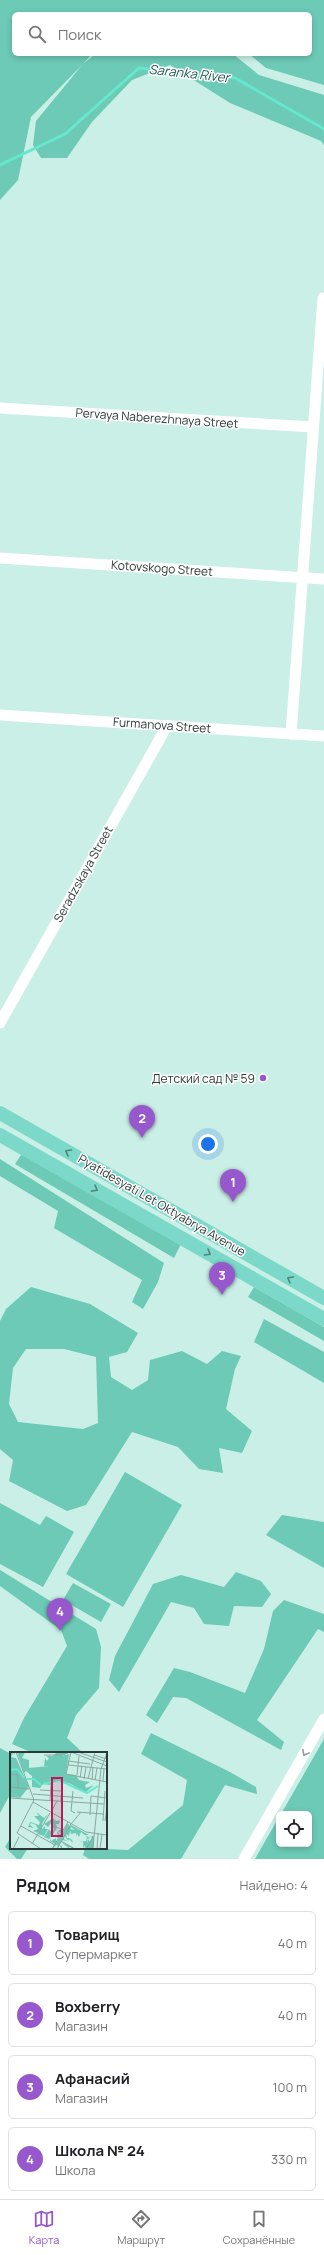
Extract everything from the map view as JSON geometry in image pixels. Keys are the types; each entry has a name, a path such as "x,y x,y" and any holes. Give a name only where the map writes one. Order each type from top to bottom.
{"main road":[{"name":"Pyatidesyati Let Oktyabrya Avenue","path":"0,1113 324,1298"},
{"name":"Pyatidesyati Let Oktyabrya Avenue","path":"0,1135 324,1319"}],"street":[{"path":"291,734 323,298"},
{"name":"Pervaya Naberezhnaya Street","path":"0,408 313,427"},
{"name":"Kotovskogo Street","path":"0,558 324,579"},
{"name":"Furmanova Street","path":"0,715 324,736"},
{"name":"Seradzskaya Street","path":"0,1023 167,726"},
{"path":"244,1859 324,1719"}],"green space":[{"path":"0,0 324,0 324,85 266,68 251,56 312,56 312,12 12,12 12,56 90,56 83,64 93,56 235,56 259,75 324,95 324,145 321,141 230,103 170,65 132,80 92,122 67,158 41,158 33,145 36,121 82,65 31,117 18,180 0,200"},
{"path":"23,1152 181,1244 174,1258 15,1164"},
{"path":"0,1159 164,1263 158,1282 143,1309 132,1302 142,1280 54,1228 58,1211 0,1176"},
{"path":"31,1287 90,1304 138,1333 127,1352 109,1357 111,1377 132,1390 148,1380 150,1360 182,1351 207,1364 222,1351 241,1356 235,1369 226,1409 252,1431 242,1453 219,1448 223,1473 199,1469 178,1447 132,1432 86,1505 67,1511 9,1481 13,1460 0,1449 0,1321 6,1309","holes":["26,1349 64,1349 96,1357 98,1423 83,1429 18,1422 9,1404 13,1368"]},
{"path":"254,1287 324,1327 324,1341 248,1297"},
{"path":"264,1319 324,1352 324,1383 254,1342"},
{"path":"125,1472 182,1505 123,1607 66,1574"},
{"path":"0,1503 40,1525 46,1516 74,1532 43,1587 0,1564"},
{"path":"282,1515 324,1522 324,1568 266,1535"},
{"path":"0,1570 96,1629 101,1647 99,1688 76,1715 67,1738 82,1752 31,1752 12,1744 24,1718 67,1646 61,1630 0,1586"},
{"path":"236,1572 261,1581 271,1594 262,1607 234,1606 229,1626 204,1624 194,1608 171,1602 119,1692 109,1680 115,1656 153,1584 181,1575 224,1587"},
{"path":"73,1583 111,1604 101,1622 63,1600"},
{"path":"284,1600 324,1614 324,1632 318,1629 257,1720 284,1742 281,1750 186,1698 173,1697 157,1723 146,1715 174,1668 190,1672 245,1693 264,1649 273,1611"},
{"path":"151,1733 230,1772 256,1787 257,1794 225,1785 181,1859 89,1859 83,1855 85,1849 128,1850 183,1805 187,1780 141,1754"},
{"path":"324,1739 324,1859 255,1859 276,1822 276,1847 312,1847 312,1811 283,1811"},
{"path":"0,1748 10,1753 10,1795 0,1813"},
{"path":"10,1839 10,1849 27,1849 21,1859 17,1859 5,1847"}],"waterway":[{"name":"Saranka River","path":"0,165 65,134 139,68 235,78 324,129"}],"place":[{"name":"Детский сад № 59","path":"263,1078"},
{"name":"Boxberry","path":"142,1138"},
{"name":"Товарищ","path":"233,1202"},
{"name":"Афанасий","path":"222,1295"},
{"name":"Школа № 24","path":"60,1631"}]}
